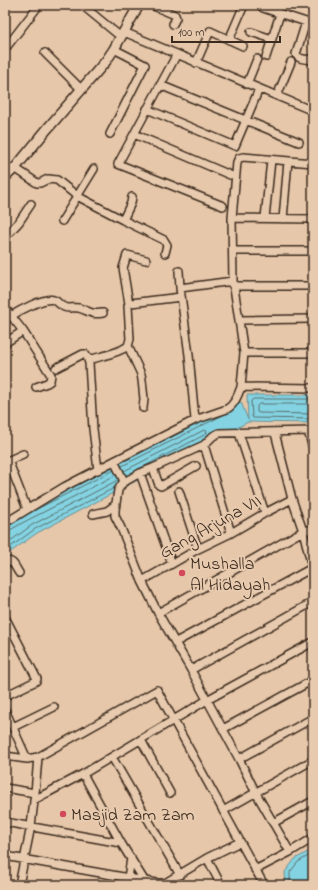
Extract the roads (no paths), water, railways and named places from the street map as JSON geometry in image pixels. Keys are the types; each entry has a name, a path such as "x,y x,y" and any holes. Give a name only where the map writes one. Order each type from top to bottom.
{"street":[{"path":"5,50 39,5"},
{"path":"82,5 122,35 176,54 313,111"},
{"path":"5,177 16,168 48,128 106,61 139,5"},
{"path":"151,5 176,16 173,24"},
{"path":"229,40 244,5"},
{"path":"263,8 279,8 306,22 296,54 299,58 313,60"},
{"path":"266,57 279,8"},
{"path":"196,63 210,31 244,46"},
{"path":"250,32 272,39"},
{"path":"110,134 145,65 114,49"},
{"path":"45,52 81,89"},
{"path":"176,54 118,164 223,206"},
{"path":"247,84 257,60"},
{"path":"277,96 291,62"},
{"path":"160,85 300,142"},
{"path":"147,109 235,146 259,89"},
{"path":"134,134 230,175"},
{"path":"5,522 64,487 98,470 118,467 195,420 227,409 234,404 241,387 244,353 233,284 232,218 237,162 238,159 243,158 313,164"},
{"path":"265,218 271,160"},
{"path":"283,219 288,161"},
{"path":"16,168 37,183 48,179 57,180 77,196 164,240 167,245 165,254"},
{"path":"62,222 94,169"},
{"path":"123,220 131,203 132,197"},
{"path":"5,237 19,222 31,204"},
{"path":"232,218 313,219"},
{"path":"233,251 313,251"},
{"path":"88,360 111,354 128,346 130,339 129,304 123,268 127,255 146,260"},
{"path":"179,271 195,420"},
{"path":"180,288 233,284 313,286"},
{"path":"129,304 182,298"},
{"path":"11,316 26,307 49,300 55,300 65,308 78,308 92,313 103,313"},
{"path":"5,308 51,375 48,383 36,387"},
{"path":"239,320 313,319"},
{"path":"5,344 22,331"},
{"path":"128,346 141,374 144,399 143,408"},
{"path":"244,353 313,353"},
{"path":"56,368 83,354 85,354 88,360 98,470"},
{"path":"241,387 313,388"},
{"path":"290,852 256,793 176,642 158,613 142,581 115,516 115,505 118,497 118,490 124,481 204,445 213,436 220,433 311,431 313,449"},
{"path":"239,433 265,513"},
{"path":"176,642 312,570 303,531 292,499 274,433"},
{"path":"204,445 231,533"},
{"path":"23,454 7,461 27,509"},
{"path":"153,468 159,485 161,486 196,466"},
{"path":"118,467 124,481"},
{"path":"140,473 172,564"},
{"path":"179,491 198,549"},
{"name":"Gang Arjuna VII","path":"142,581 198,549 231,533 292,499"},
{"path":"93,514 107,511 115,505"},
{"path":"158,613 303,531 313,530"},
{"path":"5,562 12,562 19,573"},
{"path":"191,670 313,602"},
{"path":"5,617 37,679 36,681 7,695 5,687"},
{"path":"5,788 34,796 83,774 207,700 313,642"},
{"path":"223,730 313,680"},
{"path":"5,756 27,759 38,757 157,690 264,885"},
{"path":"10,723 54,707"},
{"path":"5,710 27,759"},
{"path":"239,759 313,718"},
{"path":"141,740 170,793"},
{"path":"20,885 31,826 38,757"},
{"path":"112,757 180,875"},
{"path":"223,811 313,760"},
{"path":"83,774 121,843 144,880"},
{"path":"274,823 313,801"},
{"path":"5,822 121,843"},
{"path":"255,870 313,838"},
{"path":"5,856 127,881 144,880 165,883 207,858 240,842"},
{"path":"127,881 131,858"},
{"path":"207,858 221,885"}],"water":[{"path":"247,395 313,395 313,423 248,422 37,533 5,556 5,523 19,514 241,402 248,420"},
{"path":"313,849 313,885 286,885 285,872 295,859"}],"place":[{"name":"Mushalla Al Hidayah","path":"182,573"},
{"name":"Masjid Zam Zam","path":"63,814"}]}
